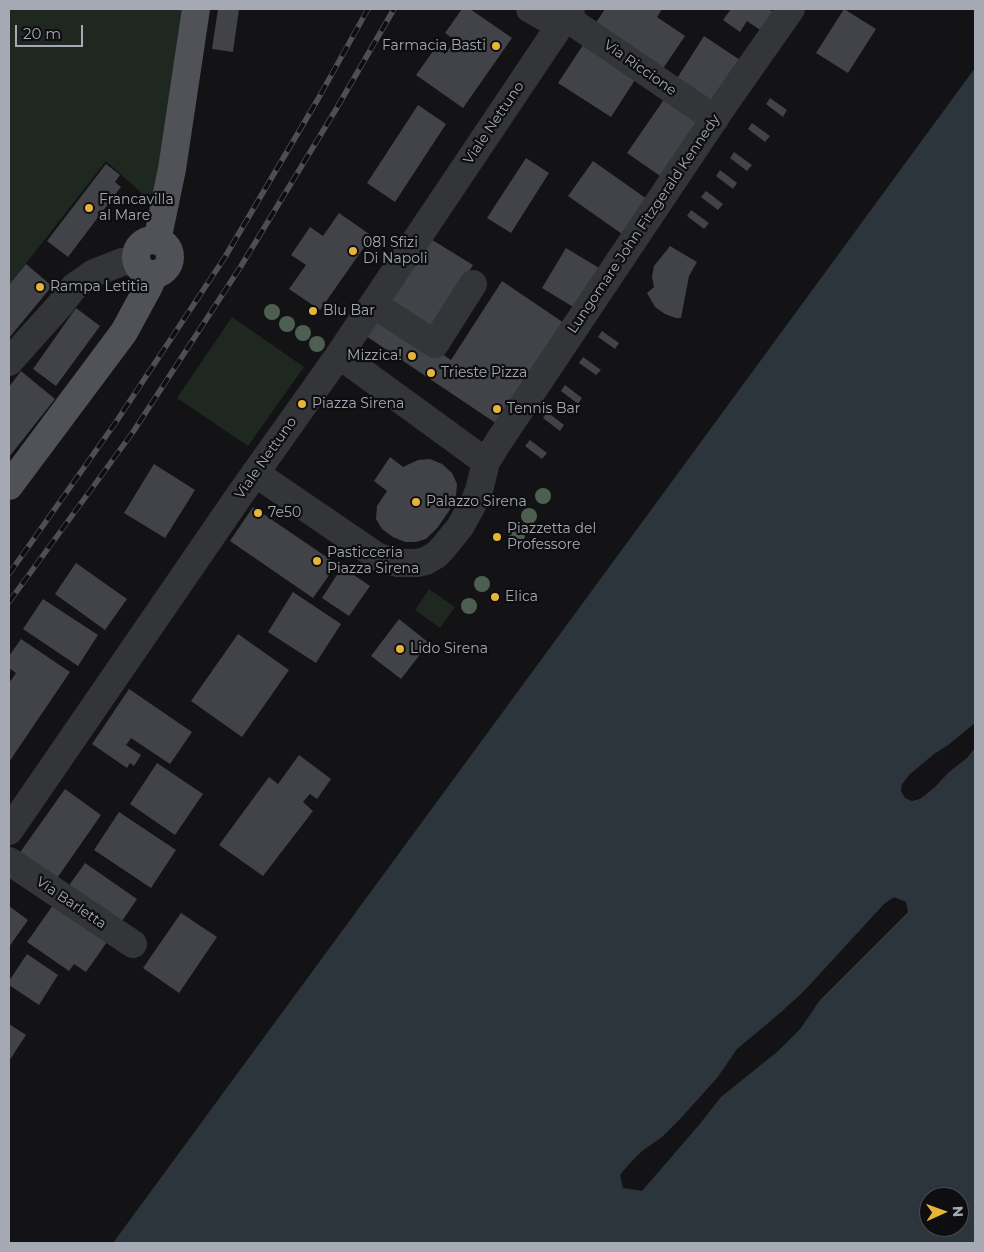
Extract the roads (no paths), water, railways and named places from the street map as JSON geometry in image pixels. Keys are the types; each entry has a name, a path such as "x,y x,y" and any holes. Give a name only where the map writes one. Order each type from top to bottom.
{"main road":[{"path":"145,268 158,274 166,269 170,261 168,249 157,241 172,169 196,9"},
{"path":"9,486 124,332 149,286 145,268"}],"street":[{"name":"Via Riccione","path":"530,9 565,17 715,119"},
{"name":"Lungomare John Fitzgerald Kennedy","path":"492,451 791,9"},
{"name":"Viale Nettuno","path":"9,831 345,360 373,304 565,17"},
{"path":"9,362 74,287 94,273 122,262 145,268"},
{"path":"373,304 435,344 473,284"},
{"path":"261,478 378,557 398,563 426,561 442,550 460,527 479,491 492,451 345,360"},
{"name":"Via Barletta","path":"9,861 133,944"}],"railway":[{"path":"9,574 116,422 225,257 318,99 368,9"},
{"path":"9,602 133,432 241,266 394,9"}],"place":[{"name":"Farmacia Basti","path":"496,46"},
{"name":"Francavilla al Mare","path":"89,208"},
{"name":"081 Sfizi Di Napoli","path":"353,251"},
{"name":"Rampa Letitia","path":"40,287"},
{"name":"Blu Bar","path":"313,311"},
{"name":"Mizzica!","path":"412,356"},
{"name":"Trieste Pizza","path":"431,373"},
{"name":"Piazza Sirena","path":"302,404"},
{"name":"Tennis Bar","path":"497,409"},
{"name":"Palazzo Sirena","path":"416,502"},
{"name":"7e50","path":"258,513"},
{"name":"Piazzetta del Professore","path":"497,537"},
{"name":"Pasticceria Piazza Sirena","path":"317,561"},
{"name":"Elica","path":"495,597"},
{"name":"Lido Sirena","path":"400,649"}]}
